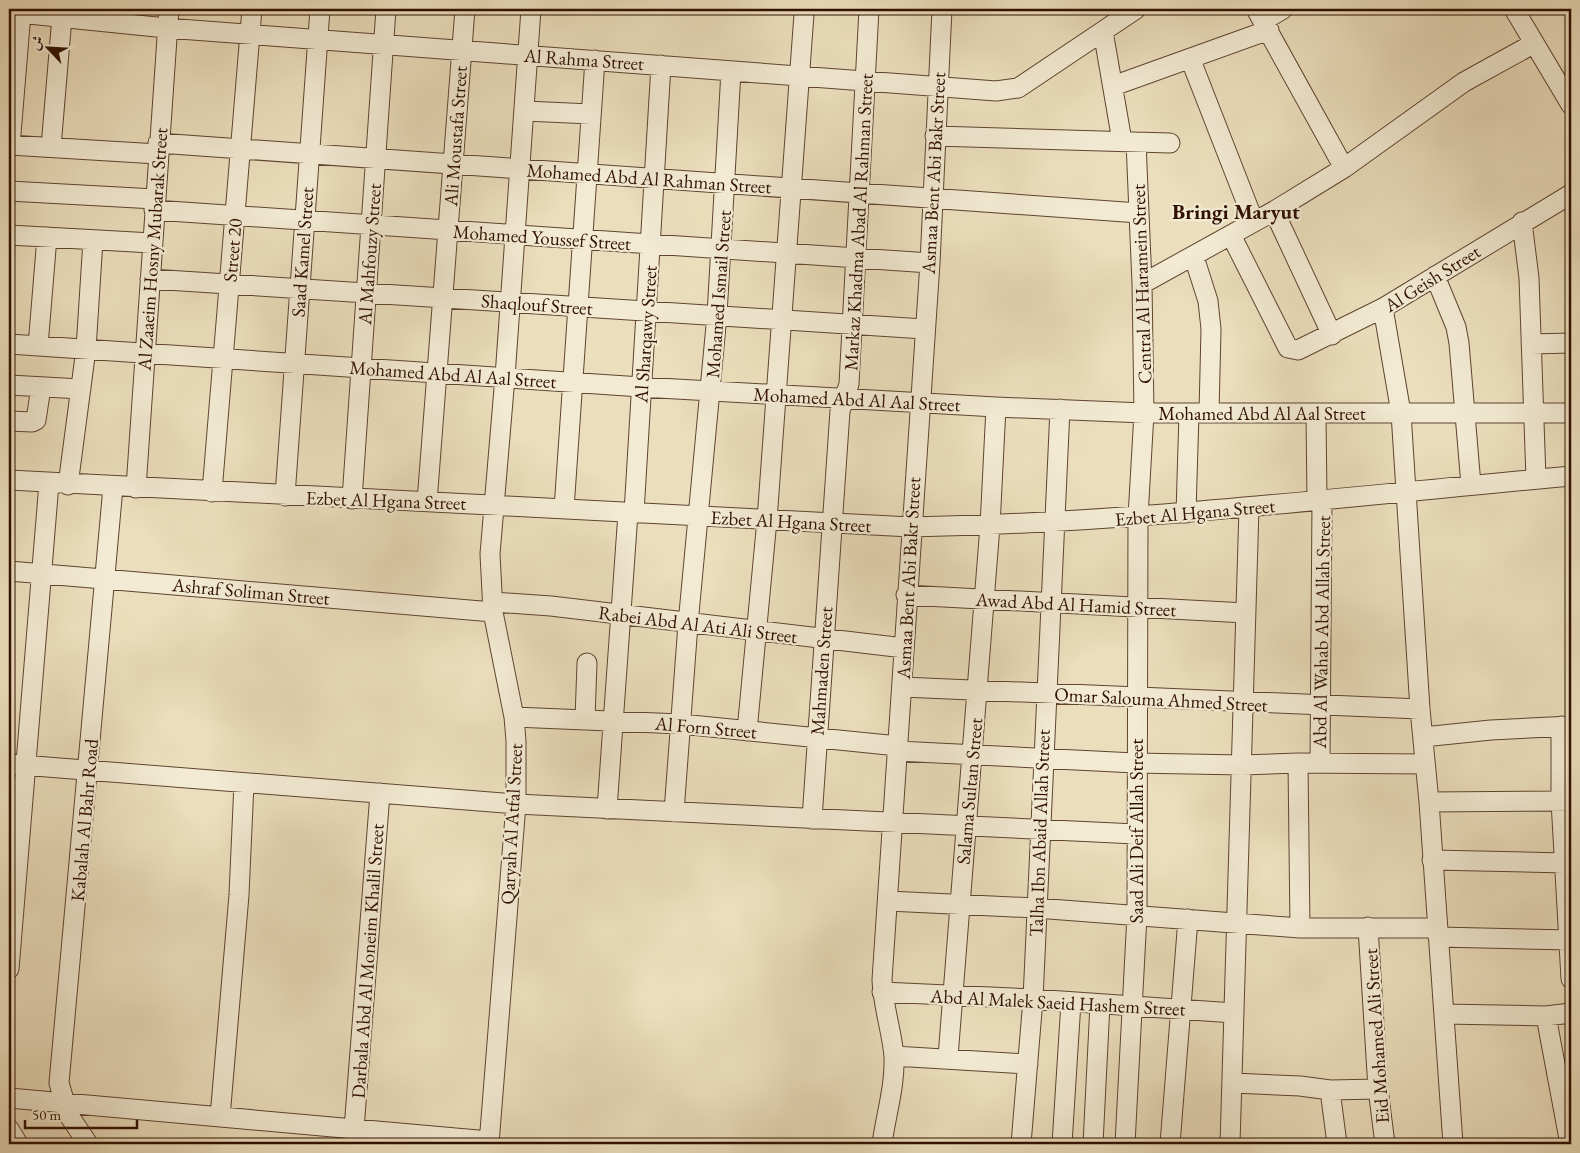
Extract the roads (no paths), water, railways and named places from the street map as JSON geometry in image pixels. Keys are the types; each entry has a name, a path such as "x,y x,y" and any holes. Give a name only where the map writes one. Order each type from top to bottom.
{"street":[{"name":"Al Zaaeim Hosny Mubarak Street","path":"136,488 166,28 169,9"},
{"name":"Street 20","path":"212,492 252,9"},
{"name":"Saad Kamel Street","path":"284,496 320,9"},
{"name":"Al Mahfouzy Street","path":"352,498 386,9"},
{"name":"Ali Moustafa Street","path":"427,502 465,9"},
{"name":"Qaryah Al Atfal Street","path":"489,1142 516,804 514,717 493,607 490,554 516,235 531,9"},
{"name":"Markaz Khadma Abad Al Rahman Street","path":"831,523 840,411 849,384 869,9"},
{"name":"Asmaa Bent Abi Bakr Street","path":"882,1144 892,1093 894,1056 882,992 902,687 906,595 930,263 942,9"},
{"name":"Al Rahma Street","path":"15,13 53,14 166,28 996,92 1018,88 1108,22 1136,9"},
{"path":"1113,86 1190,58 1283,9"},
{"path":"1514,9 1533,44 1571,105"},
{"path":"9,145 15,13"},
{"path":"51,147 53,14"},
{"path":"748,731 776,395 804,14"},
{"path":"1263,20 1344,168"},
{"name":"Central Al Haramein Street","path":"1108,22 1113,86 1129,141 1139,213 1144,413 1138,517"},
{"path":"1142,284 1194,257 1274,211 1344,168 1464,82 1533,44"},
{"path":"1190,58 1254,222"},
{"path":"564,509 595,60"},
{"name":"Al Sharqawy Street","path":"607,809 619,615 631,513 641,387 661,65"},
{"name":"Mohamed Ismail Street","path":"674,812 688,624 718,315 731,71"},
{"path":"525,111 591,114"},
{"path":"935,136 1170,143"},
{"name":"Mohamed Abd Al Rahman Street","path":"9,145 240,148 1139,213"},
{"name":"Mohamed Youssef Street","path":"9,191 154,205 235,216 930,263"},
{"name":"Al Geish Street","path":"1231,235 1288,348 1298,350 1332,335 1383,308 1571,194"},
{"path":"1274,211 1332,335"},
{"path":"1522,222 1528,278 1536,479"},
{"path":"9,235 152,243"},
{"path":"38,346 47,237"},
{"path":"68,485 86,348 94,240"},
{"path":"1194,257 1208,301 1211,329 1209,413"},
{"path":"1435,276 1456,326 1467,413 1472,485"},
{"name":"Shaqlouf Street","path":"150,279 924,329"},
{"path":"1383,308 1401,413 1420,709 1429,802 1453,1144"},
{"path":"1531,344 1571,343"},
{"name":"Mohamed Abd Al Aal Street","path":"9,344 641,387 844,399 1144,413 1571,413"},
{"path":"9,385 81,389"},
{"path":"9,421 36,420 41,387"},
{"name":"Salama Sultan Street","path":"948,1057 990,526 996,406"},
{"name":"Talha Ibn Abaid Allah Street","path":"1021,1144 1033,999 1042,759 1060,409"},
{"path":"1186,513 1189,413"},
{"name":"Abd Al Wahab Abd Allah Street","path":"1316,414 1320,501 1322,706 1320,763"},
{"name":"Ezbet Al Hgana Street","path":"9,480 68,485 911,527 990,526 1138,517 1249,508 1571,476"},
{"path":"9,968 17,765 41,573 49,483"},
{"name":"Kabalah Al Bahr Road","path":"88,1144 63,1104 59,1083 89,771 113,487"},
{"path":"1230,1144 1249,508"},
{"name":"Saad Ali Deif Allah Street","path":"1125,1144 1134,1006 1137,915 1136,698 1138,517"},
{"name":"Mahmaden Street","path":"812,819 831,523"},
{"name":"Ashraf Soliman Street","path":"9,570 105,579 493,607"},
{"name":"Awad Abd Al Hamid Street","path":"906,595 1246,613"},
{"name":"Rabei Abd Al Ati Ali Street","path":"493,607 619,615 904,648"},
{"path":"584,719 588,663"},
{"name":"Omar Salouma Ahmed Street","path":"902,687 1420,709"},
{"name":"Al Forn Street","path":"514,717 681,724 897,748 1042,759 1242,765 1298,763 1425,764"},
{"path":"1423,737 1566,726 1564,863 1571,979"},
{"path":"1298,763 1300,928"},
{"path":"17,765 516,804 1039,831 1136,834"},
{"path":"220,1117 239,896 244,783"},
{"name":"Darbala Abd Al Moneim Khalil Street","path":"354,1129 380,794"},
{"path":"1429,802 1566,801"},
{"path":"1432,860 1564,863"},
{"path":"888,901 1036,908 1300,928 1368,927 1570,940"},
{"path":"1170,1144 1183,1010 1188,919"},
{"name":"Eid Mohamed Ali Street","path":"1368,927 1378,1089 1385,1144"},
{"name":"Abd Al Malek Saeid Hashem Street","path":"882,992 1033,999 1234,1013"},
{"path":"1062,1144 1071,1002"},
{"path":"1093,1144 1100,1004"},
{"path":"1444,1014 1546,1016 1571,1013"},
{"path":"1546,1016 1570,1144"},
{"path":"894,1056 948,1057 1028,1064"},
{"path":"1233,1083 1300,1086 1330,1090 1378,1089"},
{"path":"1330,1090 1338,1144"},
{"path":"9,1098 489,1142"},
{"path":"9,1129 18,1144"}],"district":[{"name":"Bringi Maryut","path":"1236,212"}]}
